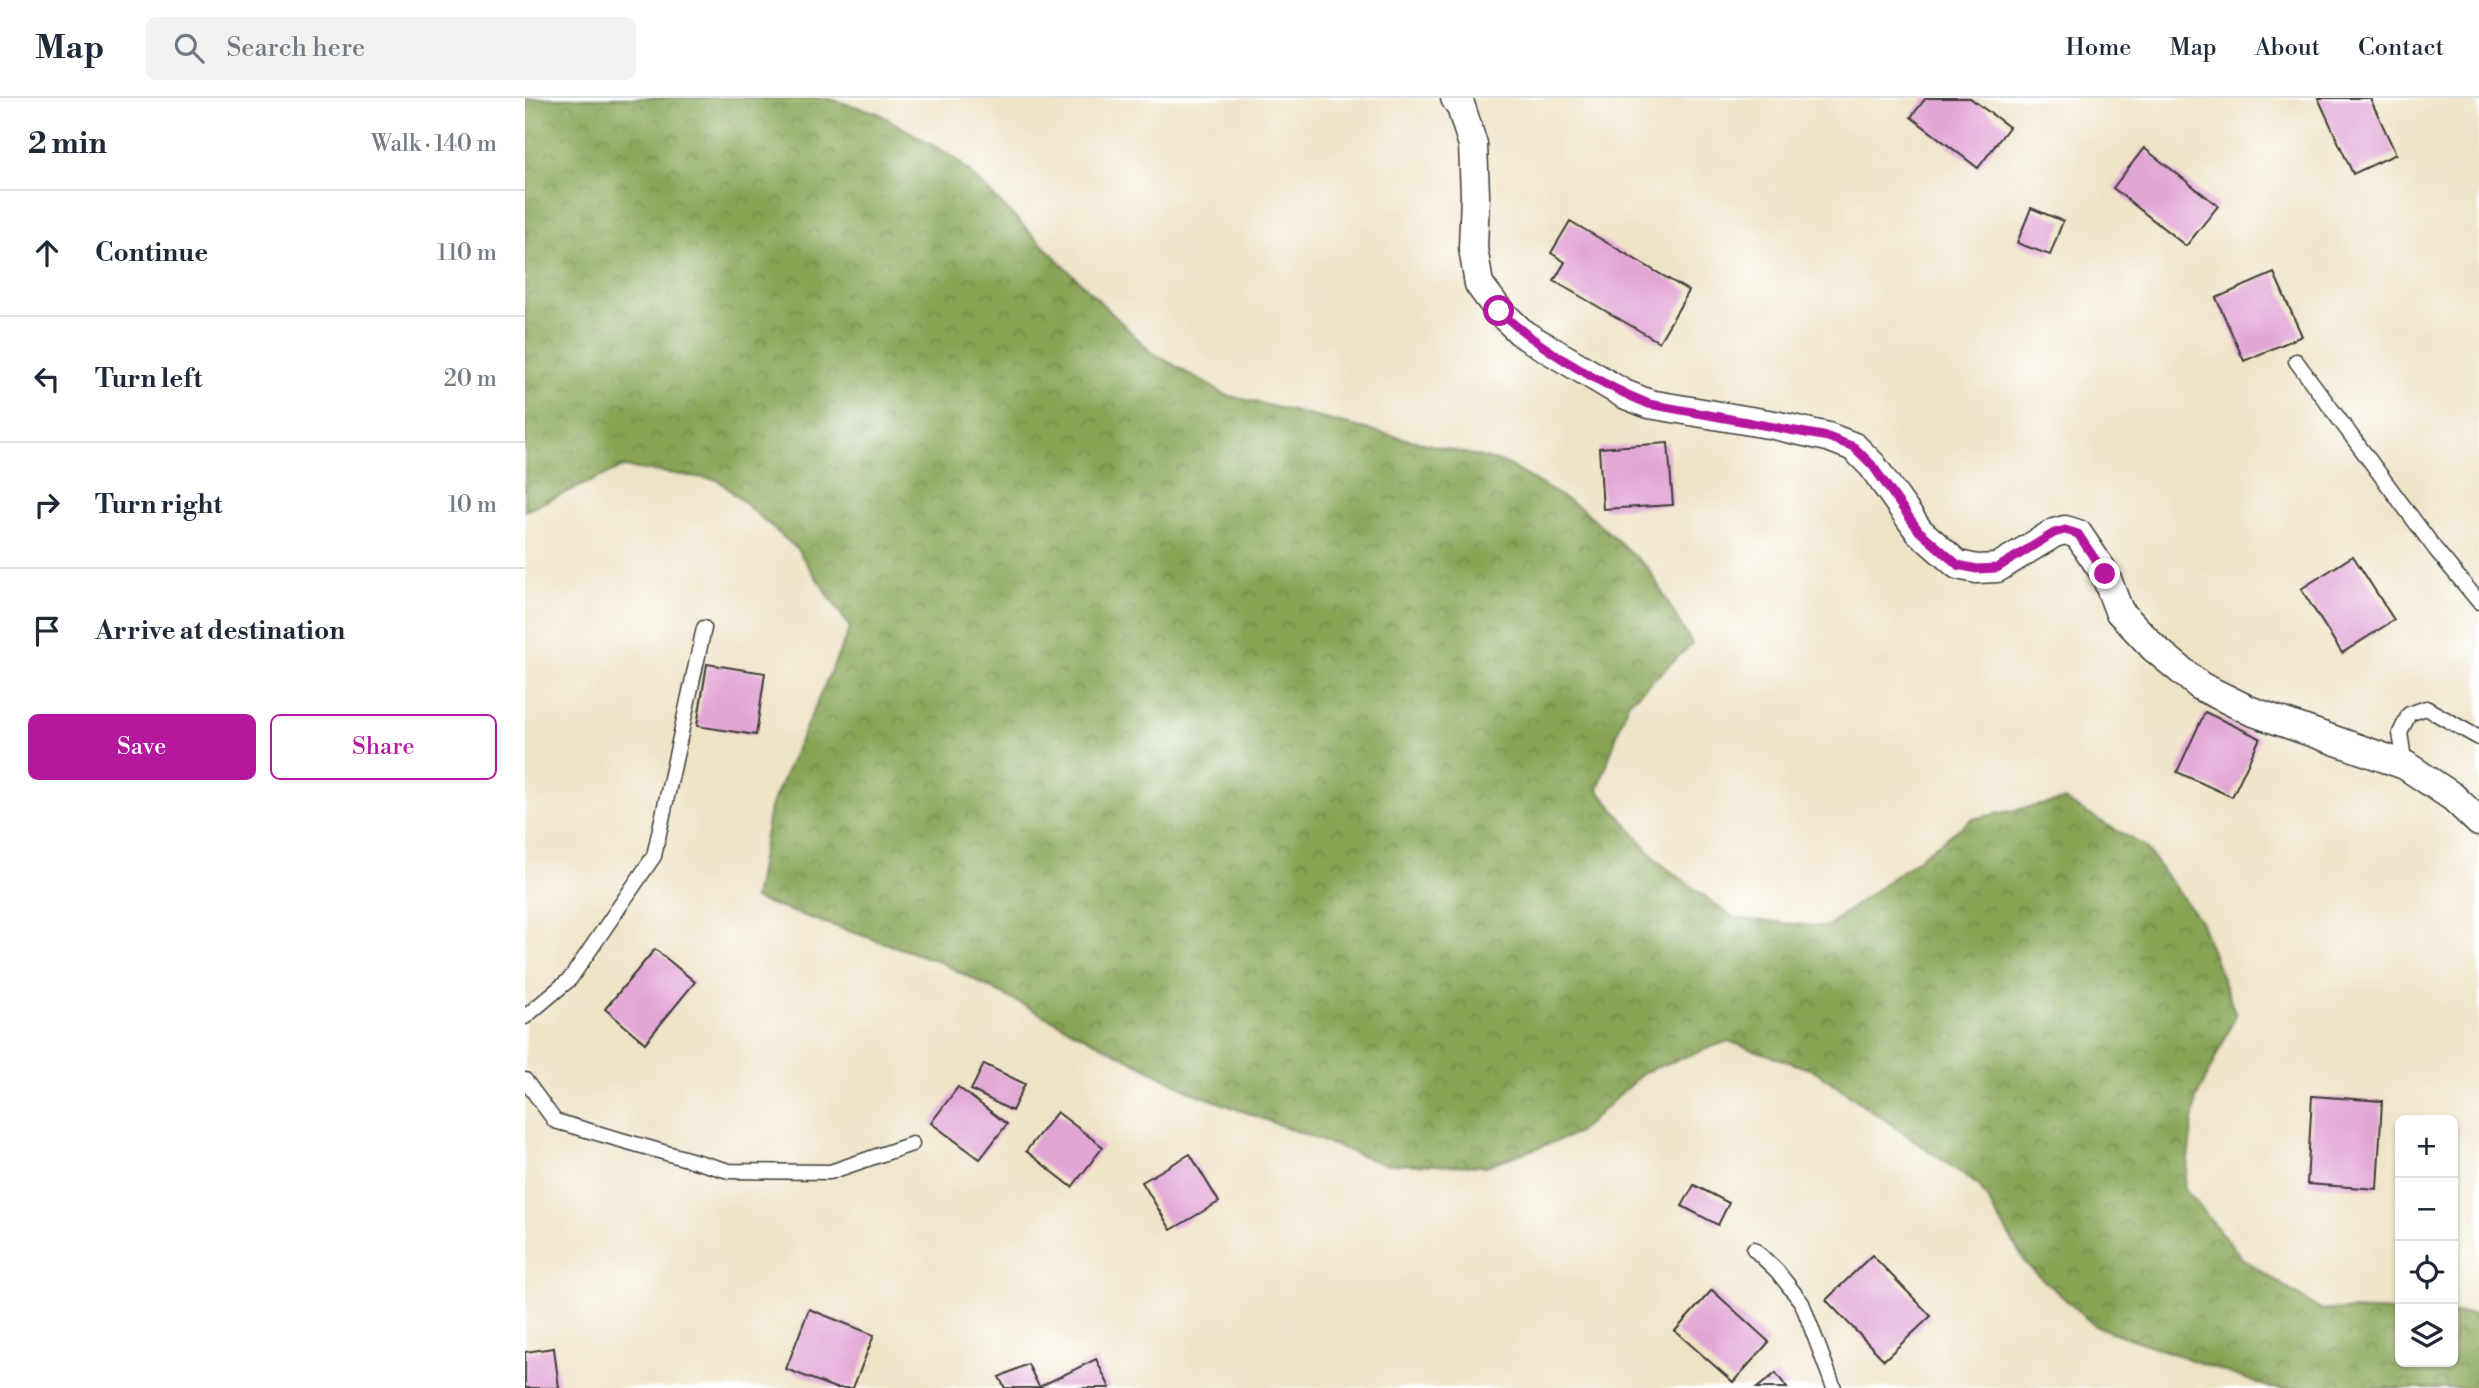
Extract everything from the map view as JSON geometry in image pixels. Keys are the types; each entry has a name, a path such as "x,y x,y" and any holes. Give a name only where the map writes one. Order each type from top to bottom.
{"street":[{"path":"1455,98 1461,107 1473,145 1473,248 1479,284 1499,311 1523,334 1624,394 1649,404 1787,428 1828,437 1854,447 1872,465 1919,531 1958,565 1977,569 1997,568 2054,533 2065,530 2078,534 2105,574 2119,611 2154,648 2200,686 2251,711 2405,765 2453,797 2479,822"}],"lane":[{"path":"2296,361 2436,550 2479,602"},
{"path":"525,1017 570,979 654,856 704,628"},
{"path":"2405,765 2400,733 2409,714 2426,708 2479,738"},
{"path":"525,1080 555,1121 729,1171 830,1172 912,1144"},
{"path":"1754,1249 1777,1270 1802,1303 1834,1388"}],"green space":[{"path":"525,98 826,98 876,112 955,158 1150,351 1226,395 1505,463 1584,510 1648,568 1692,644 1628,703 1598,790 1657,861 1734,918 1826,927 1972,819 2064,800 2144,846 2200,921 2236,1015 2196,1099 2184,1188 2243,1259 2319,1309 2395,1312 2395,1367 2458,1367 2458,1313 2479,1314 2479,1388 2271,1388 2095,1326 2027,1265 1979,1186 1815,1071 1728,1041 1644,1072 1577,1134 1486,1166 1383,1164 1194,1093 938,961 754,899 770,808 850,628 797,549 718,480 623,467 525,511"}],"building":[{"path":"1926,98 1970,98 2009,127 1978,168 1911,117"},
{"path":"2318,98 2370,98 2396,154 2353,174"},
{"path":"2144,148 2218,206 2186,246 2113,188"},
{"path":"2031,208 2063,221 2050,255 2017,243"},
{"path":"1570,221 1689,291 1659,342 1554,281 1565,262 1551,253"},
{"path":"2274,273 2302,336 2244,361 2216,298"},
{"path":"1668,443 1673,505 1603,509 1599,448"},
{"path":"2353,556 2394,620 2342,653 2301,589"},
{"path":"707,664 765,673 756,735 697,726"},
{"path":"2205,712 2260,738 2232,797 2177,772"},
{"path":"655,949 695,982 645,1043 605,1009"},
{"path":"984,1064 1025,1084 1012,1111 971,1090"},
{"path":"958,1087 1007,1124 980,1159 931,1123"},
{"path":"2312,1096 2382,1101 2377,1189 2307,1184"},
{"path":"1057,1112 1103,1147 1072,1187 1026,1151"},
{"path":"1190,1154 1219,1202 1171,1230 1142,1182"},
{"path":"1694,1185 1729,1203 1718,1225 1682,1206"},
{"path":"1872,1255 1931,1316 1884,1360 1826,1300"},
{"path":"1712,1290 1769,1342 1733,1382 1675,1331"},
{"path":"809,1309 874,1335 853,1388 835,1388 786,1369"},
{"path":"554,1348 559,1388 525,1388 525,1352"},
{"path":"1096,1359 1110,1388 1005,1388 999,1377 1028,1364 1039,1387"},
{"path":"1776,1373 1787,1388 1757,1388"}],"route":[{"path":"1499,311 1523,334 1624,394 1649,404 1774,425 1828,437 1854,447 1872,465 1919,531 1958,565 1977,569 1997,568 2054,533 2065,530 2078,534 2105,574"}]}
